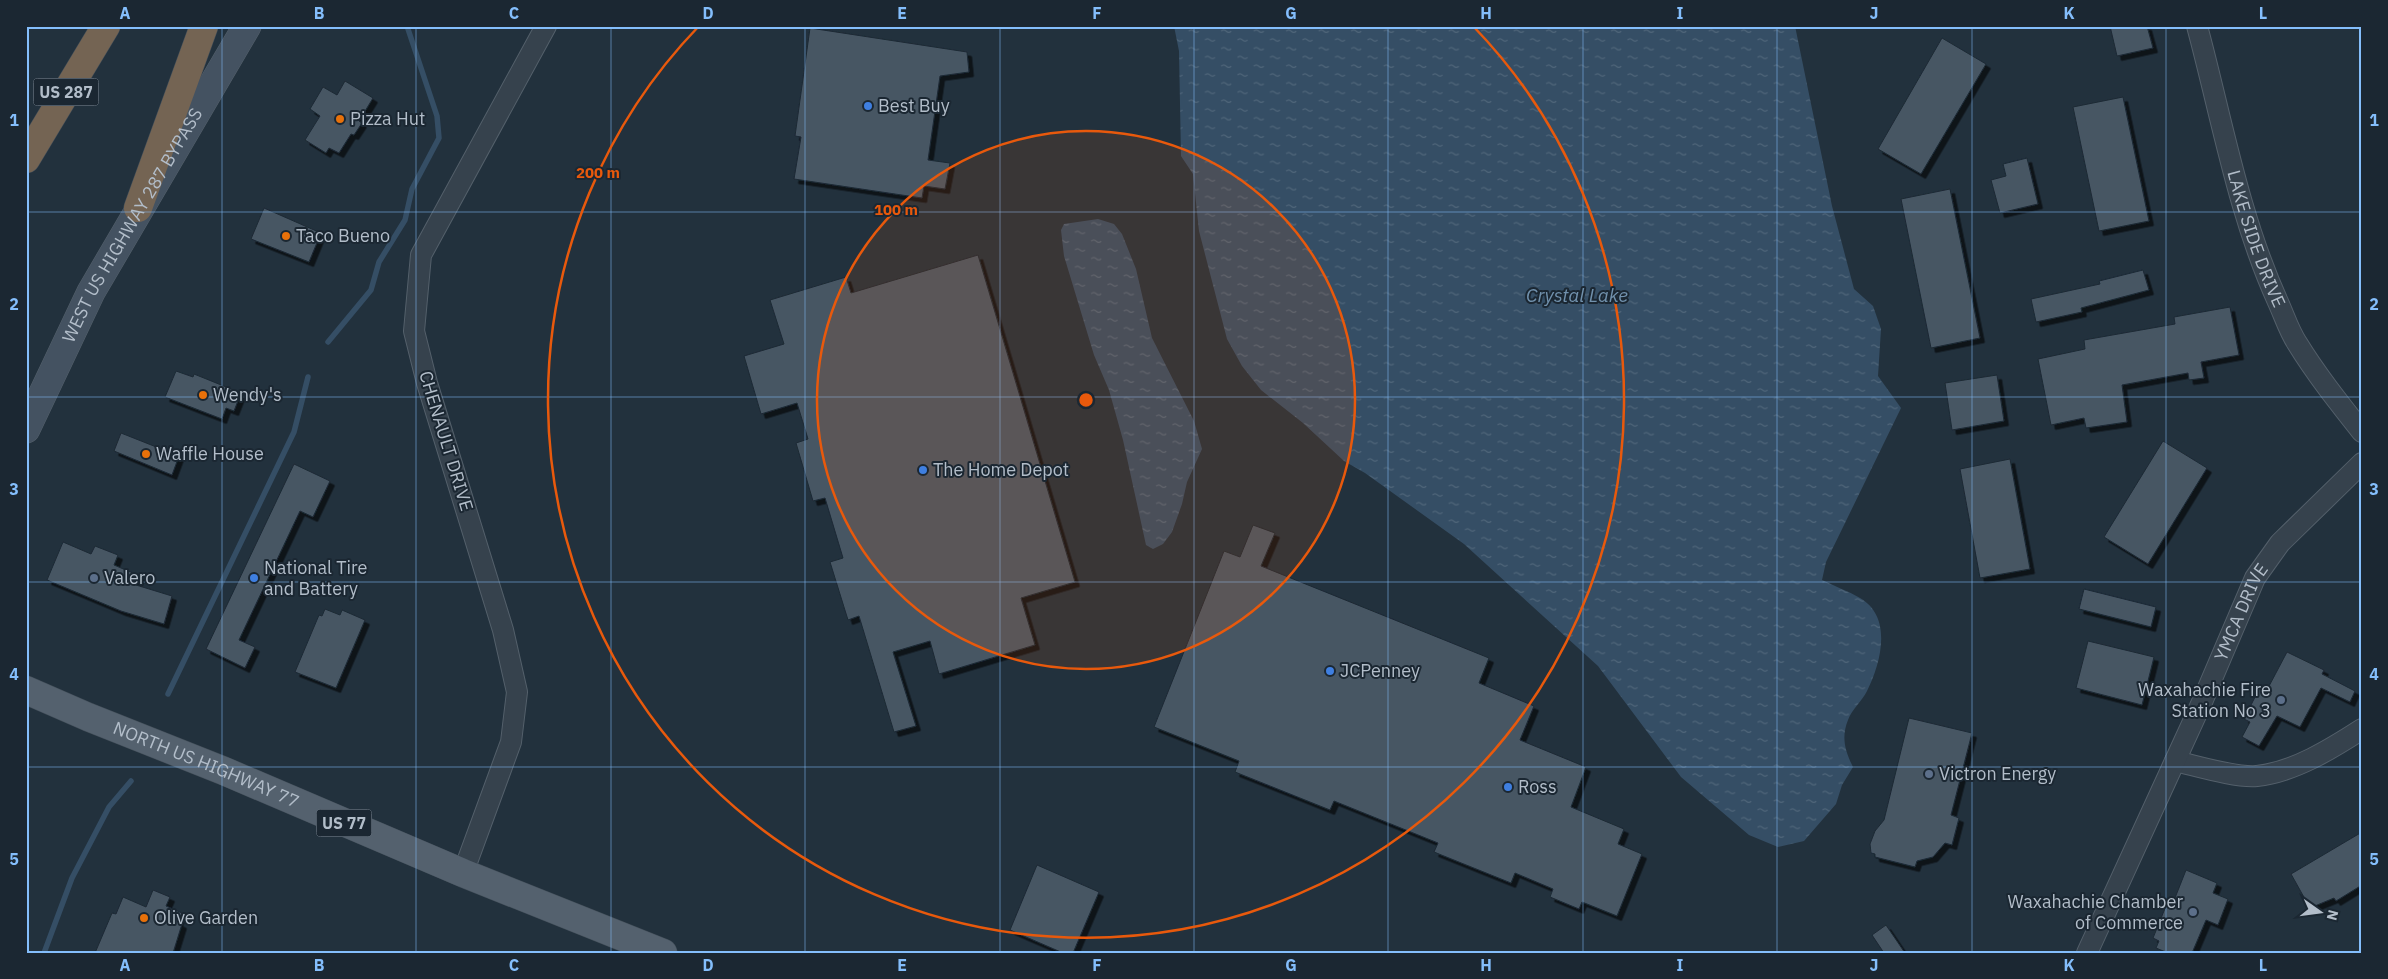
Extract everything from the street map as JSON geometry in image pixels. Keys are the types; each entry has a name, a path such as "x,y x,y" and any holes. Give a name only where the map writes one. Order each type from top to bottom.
{"highway":[{"name":"US 287","path":"26,159 106,26"},
{"path":"138,208 204,26"}],"main road":[{"name":"WEST US HIGHWAY 287 BYPASS","path":"26,429 91,292 138,208 247,26"},
{"name":"NORTH US HIGHWAY 77","path":"26,690 663,953"}],"street":[{"name":"CHENAULT DRIVE","path":"463,872 512,742 517,692 503,630 427,383 414,331 420,265 421,256 546,26"},
{"name":"LAKE SIDE DRIVE","path":"2197,26 2234,178 2251,234 2269,282 2296,342 2321,379 2362,432"},
{"name":"YMCA DRIVE","path":"2087,953 2202,702 2254,578 2280,543 2362,463"},
{"path":"2175,761 2256,776 2292,768 2362,729"}],"water":[{"name":"Crystal Lake","path":"1174,26 1795,26 1832,206 1854,289 1873,306 1881,329 1878,376 1901,408 1826,562 1822,580 1860,598 1870,606 1877,617 1880,628 1880,654 1865,695 1854,709 1846,726 1845,744 1853,767 1842,785 1836,804 1804,841 1778,847 1749,835 1681,777 1598,666 1464,544 1365,473 1344,461 1303,423 1261,390 1242,366 1227,339 1199,231 1193,174 1181,156 1179,51"},
{"path":"1098,219 1114,224 1122,234 1136,269 1152,338 1194,421 1202,449 1187,482 1182,504 1172,532 1163,544 1153,549 1146,545 1123,440 1109,390 1094,355 1064,256 1061,230 1064,224"}],"building":[{"path":"2110,26 2147,26 2153,48 2117,56"},
{"name":"Best Buy","path":"810,28 967,52 969,72 940,76 928,160 950,163 945,189 924,186 922,198 794,179 801,137 795,136"},
{"path":"1942,38 1986,64 1921,174 1878,149"},
{"name":"Pizza Hut","path":"345,81 373,98 359,121 362,123 354,135 351,134 339,153 329,148 326,153 305,140 320,116 310,109 323,87 337,95"},
{"path":"2123,97 2149,221 2099,231 2073,107"},
{"path":"2027,158 2038,204 2000,213 1991,180 2006,176 2003,164"},
{"path":"1950,189 1980,338 1931,348 1901,199"},
{"name":"Taco Bueno","path":"264,208 321,233 309,262 251,239"},
{"name":"The Home Depot","path":"978,255 1075,582 1021,598 1035,645 939,674 930,641 893,652 916,726 894,732 859,616 848,620 830,562 843,558 825,498 813,501 796,443 808,439 797,403 761,414 744,356 784,344 770,300 846,277 851,293"},
{"path":"2143,270 2149,290 2081,308 2082,312 2036,322 2031,299 2100,284 2099,281"},
{"path":"2230,307 2239,355 2201,362 2204,378 2189,380 2188,373 2122,385 2127,422 2086,428 2084,418 2051,425 2038,359 2085,349 2084,340 2175,324 2174,317"},
{"name":"Wendy's","path":"176,371 193,377 194,374 241,393 234,411 226,408 222,419 165,397"},
{"path":"1997,375 2004,421 1952,430 1945,383"},
{"name":"Waffle House","path":"121,433 179,456 172,475 114,451"},
{"path":"2163,441 2207,468 2148,564 2104,537"},
{"path":"2010,459 2030,569 1980,578 1960,469"},
{"name":"National Tire and Battery","path":"294,464 330,481 313,517 300,511 239,640 255,647 245,668 206,649"},
{"name":"JCPenney","path":"1253,525 1275,533 1261,566 1489,658 1479,683 1534,706 1520,740 1586,767 1571,807 1624,829 1618,844 1642,854 1617,916 1582,902 1579,909 1550,897 1553,889 1515,873 1511,883 1434,852 1438,843 1334,801 1330,810 1235,772 1239,761 1154,727 1224,551 1240,557"},
{"name":"Valero","path":"63,542 91,554 95,546 118,555 114,565 140,576 136,585 172,596 164,624 121,611 47,580"},
{"path":"2084,589 2156,607 2151,627 2079,609"},
{"path":"325,609 340,615 342,610 365,620 336,688 295,672 319,615 322,616"},
{"path":"2088,641 2154,657 2142,705 2076,688"},
{"name":"Waxahachie Fire Station No 3","path":"2287,652 2324,670 2322,674 2355,691 2350,702 2321,688 2300,727 2277,716 2259,746 2242,737 2250,722 2244,719 2261,685 2268,688"},
{"name":"Victron Energy","path":"1909,718 1972,733 1951,815 1959,818 1952,845 1945,843 1933,857 1917,861 1915,867 1875,857 1875,854 1871,853 1870,844 1875,831 1884,820"},
{"path":"2362,832 2362,885 2336,901 2334,898 2310,908 2291,874"},
{"path":"1037,865 1099,892 1073,953 1063,953 1010,930"},
{"name":"Waxahachie Chamber of Commerce","path":"2186,870 2217,883 2213,893 2228,899 2218,925 2206,920 2192,953 2168,953 2156,948 2159,941 2153,938 2168,901 2173,903"},
{"name":"Olive Garden","path":"153,890 170,897 166,906 182,913 178,922 182,924 173,953 95,953 112,913 116,914 123,897 146,907"},
{"path":"1886,925 1905,953 1884,953 1872,935"}],"waterway":[{"path":"328,342 371,290 379,262 405,220 412,189 439,138 437,116 407,26"},
{"path":"168,694 294,432 308,377"},
{"path":"44,953 72,878 109,807 131,781"}],"place":[{"name":"Best Buy","path":"868,106"},
{"name":"Pizza Hut","path":"340,119"},
{"name":"Taco Bueno","path":"286,236"},
{"name":"Wendy's","path":"203,395"},
{"name":"Waffle House","path":"146,454"},
{"name":"The Home Depot","path":"923,470"},
{"name":"Valero","path":"94,578"},
{"name":"National Tire and Battery","path":"254,578"},
{"name":"JCPenney","path":"1330,671"},
{"name":"Waxahachie Fire Station No 3","path":"2281,700"},
{"name":"Victron Energy","path":"1929,774"},
{"name":"Ross","path":"1508,787"},
{"name":"Waxahachie Chamber of Commerce","path":"2193,912"},
{"name":"Olive Garden","path":"144,918"}]}
